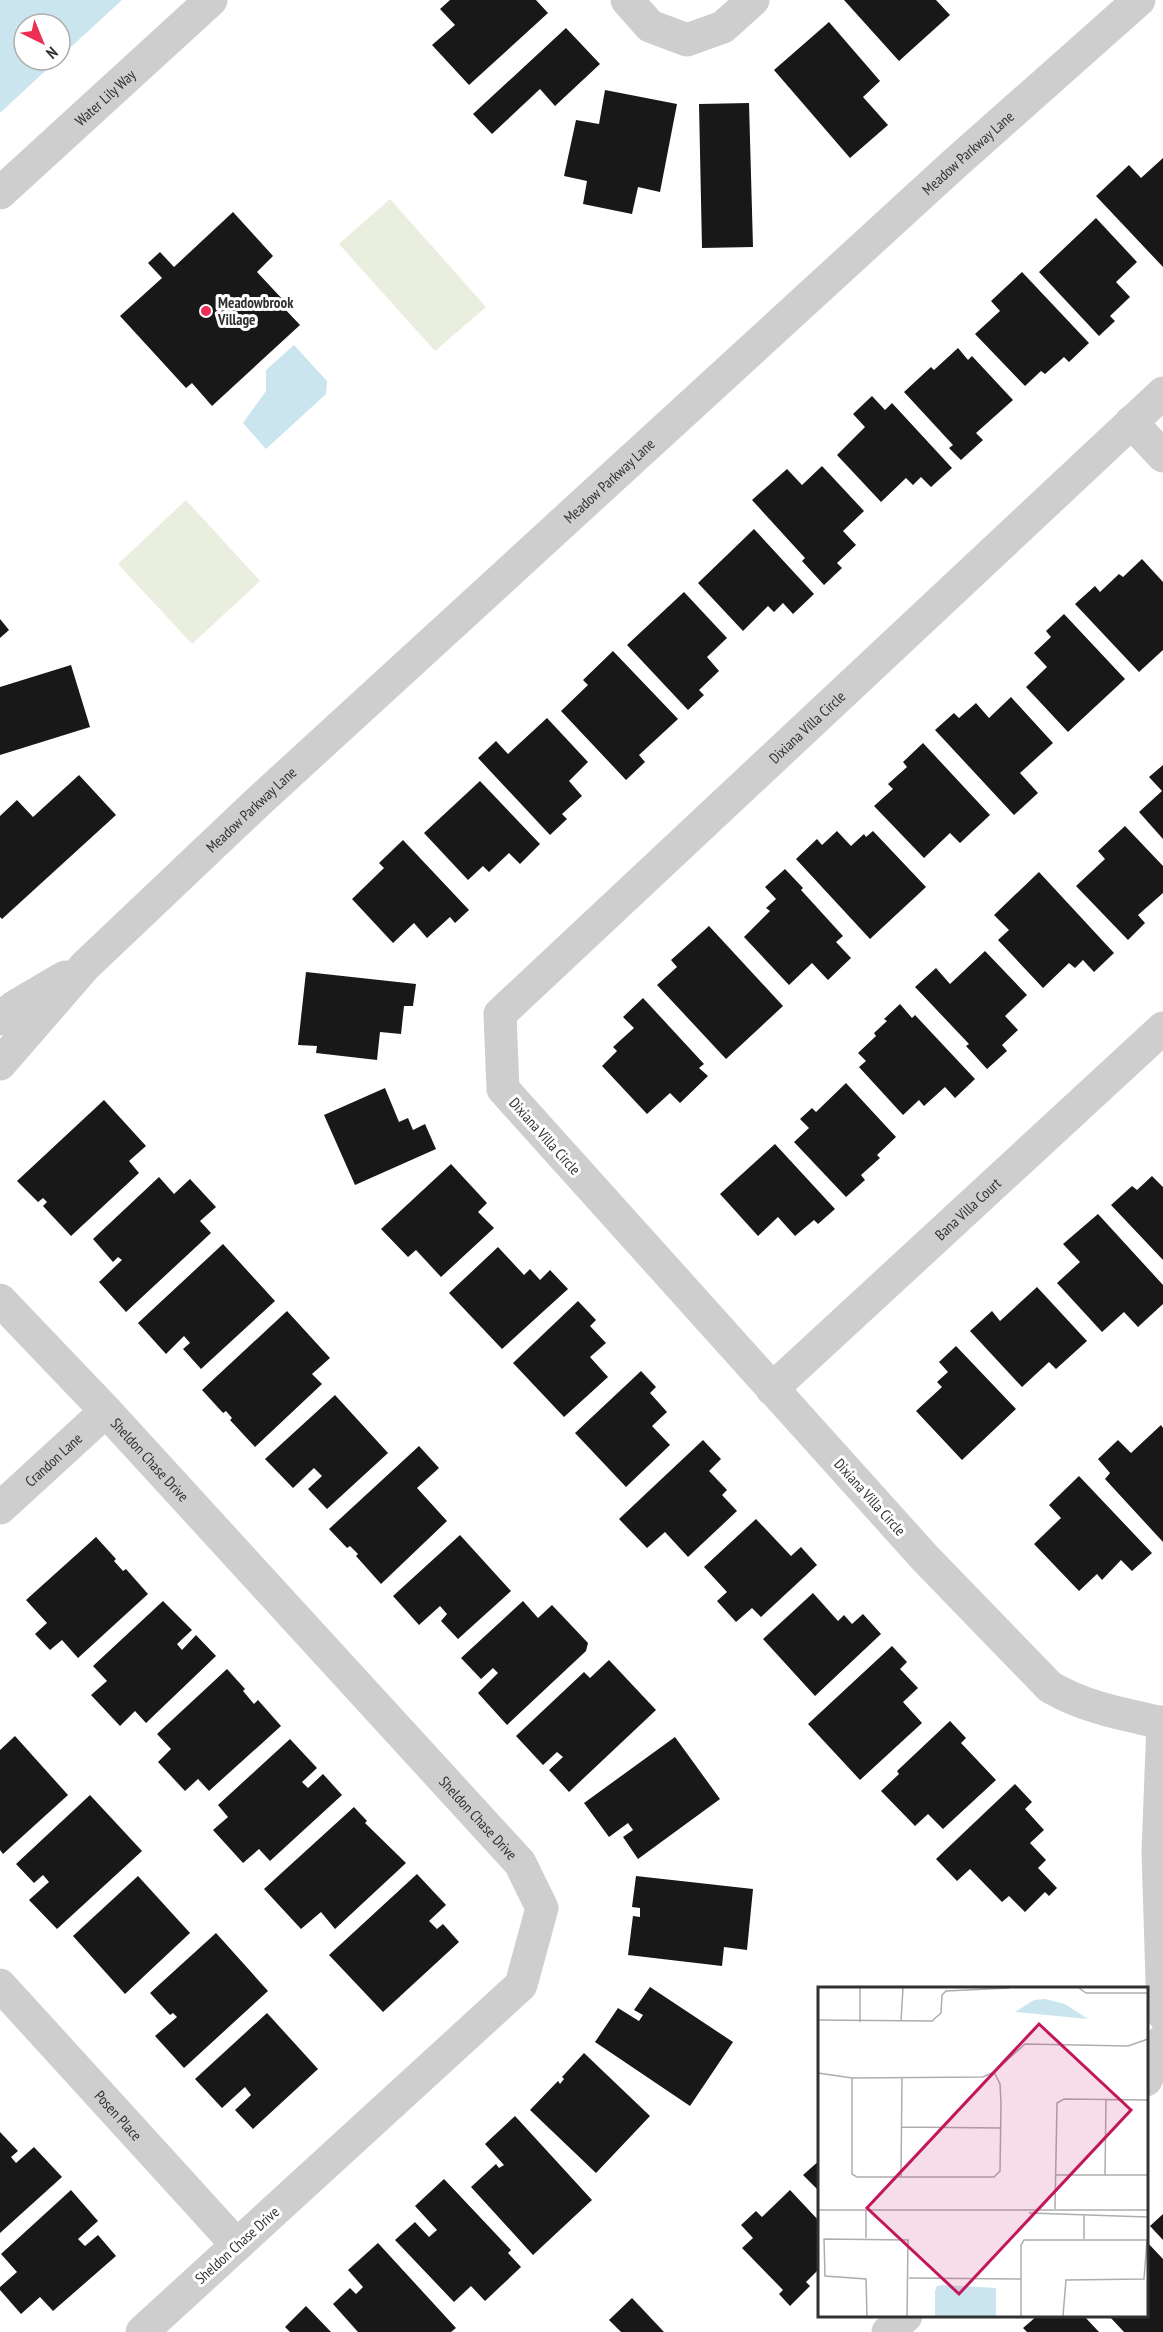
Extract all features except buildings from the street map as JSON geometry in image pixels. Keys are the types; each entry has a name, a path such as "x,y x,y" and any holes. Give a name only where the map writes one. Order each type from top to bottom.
{"street":[{"name":"Water Lily Way","path":"0,193 211,0"},
{"path":"627,0 650,26 687,40 723,27 753,0"},
{"name":"Meadow Parkway Lane","path":"0,1064 85,966 259,801 926,189 1139,0"},
{"name":"Dixiana Villa Circle","path":"1163,393 500,1014 503,1089 925,1558 1050,1687 1097,1709 1163,1722"},
{"path":"1131,422 1163,456"},
{"name":"Meadow Parkway Lane","path":"0,1019 14,1007 85,966"},
{"name":"Bana Villa Court","path":"772,1389 1163,1028"},
{"name":"Sheldon Chase Drive","path":"0,1300 106,1411 520,1863 542,1908 521,1985 142,2332"},
{"name":"Crandon Lane","path":"0,1508 106,1411"},
{"path":"1163,1722 1158,1852 1163,2014"},
{"name":"Posen Place","path":"0,1985 237,2245"},
{"path":"1148,2075 1163,2040"},
{"path":"888,2332 905,2317"}],"shaded area":[{"path":"390,199 486,307 435,351 339,244"},
{"path":"186,500 260,581 192,644 118,564"}],"water":[{"path":"0,0 122,0 72,46 72,12 12,12 12,72 44,72 0,113"},
{"path":"294,345 327,381 326,394 266,449 243,423 266,391 266,370"}],"place":[{"name":"Meadowbrook Village","path":"206,311"}]}
